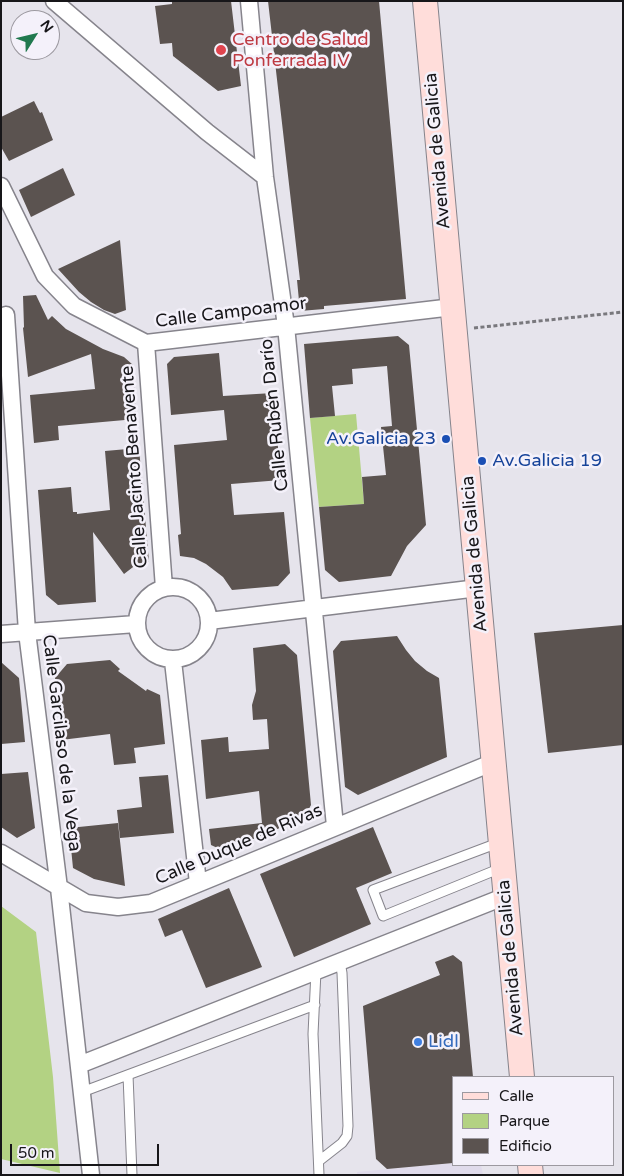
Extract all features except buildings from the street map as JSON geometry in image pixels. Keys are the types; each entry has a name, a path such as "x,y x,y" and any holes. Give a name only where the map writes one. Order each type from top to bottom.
{"main road":[{"name":"Avenida de Galicia","path":"425,1 522,1076"}],"street":[{"path":"54,1 214,138 265,177"},
{"name":"Calle Rubén Darío","path":"249,1 265,177 286,326 335,826"},
{"name":"Calle Campoamor","path":"2,192 45,276 62,294 74,306 146,343 453,307"},
{"name":"Calle Garcilaso de la Vega","path":"6,315 27,632 60,888 91,1175"},
{"name":"Calle Jacinto Benavente","path":"146,343 164,588"},
{"path":"175,587 187,590 197,596 205,605 209,621 207,637 199,650 187,657 173,661 156,657 140,642 136,624 142,603 152,593 164,588 175,587"},
{"path":"209,621 478,588"},
{"path":"1,634 136,624"},
{"path":"173,661 198,883"},
{"name":"Calle Duque de Rivas","path":"1,852 86,903 118,907 151,903 494,762"},
{"path":"79,1065 506,896"}],"lane":[{"path":"501,842 373,890 383,916 503,867"},
{"path":"318,1161 342,1144 347,1136 344,1011 340,962"},
{"path":"316,972 314,1034 319,1175"},
{"path":"82,1092 314,1005"},
{"path":"128,1075 132,1175"}],"path":[{"path":"455,330 623,312"}],"shaded area":[{"path":"452,1163 452,1166 481,1166 483,1175 357,1175 357,1172"}],"green space":[{"path":"356,414 364,504 319,507 310,418"},
{"path":"1,906 36,932 53,1077 60,1173 1,1159"}],"place":[{"name":"Centro de Salud Ponferrada IV","path":"221,50"},
{"name":"Av.Galicia 23","path":"446,439"},
{"name":"Av.Galicia 19","path":"482,461"},
{"name":"Lidl","path":"418,1042"}]}
